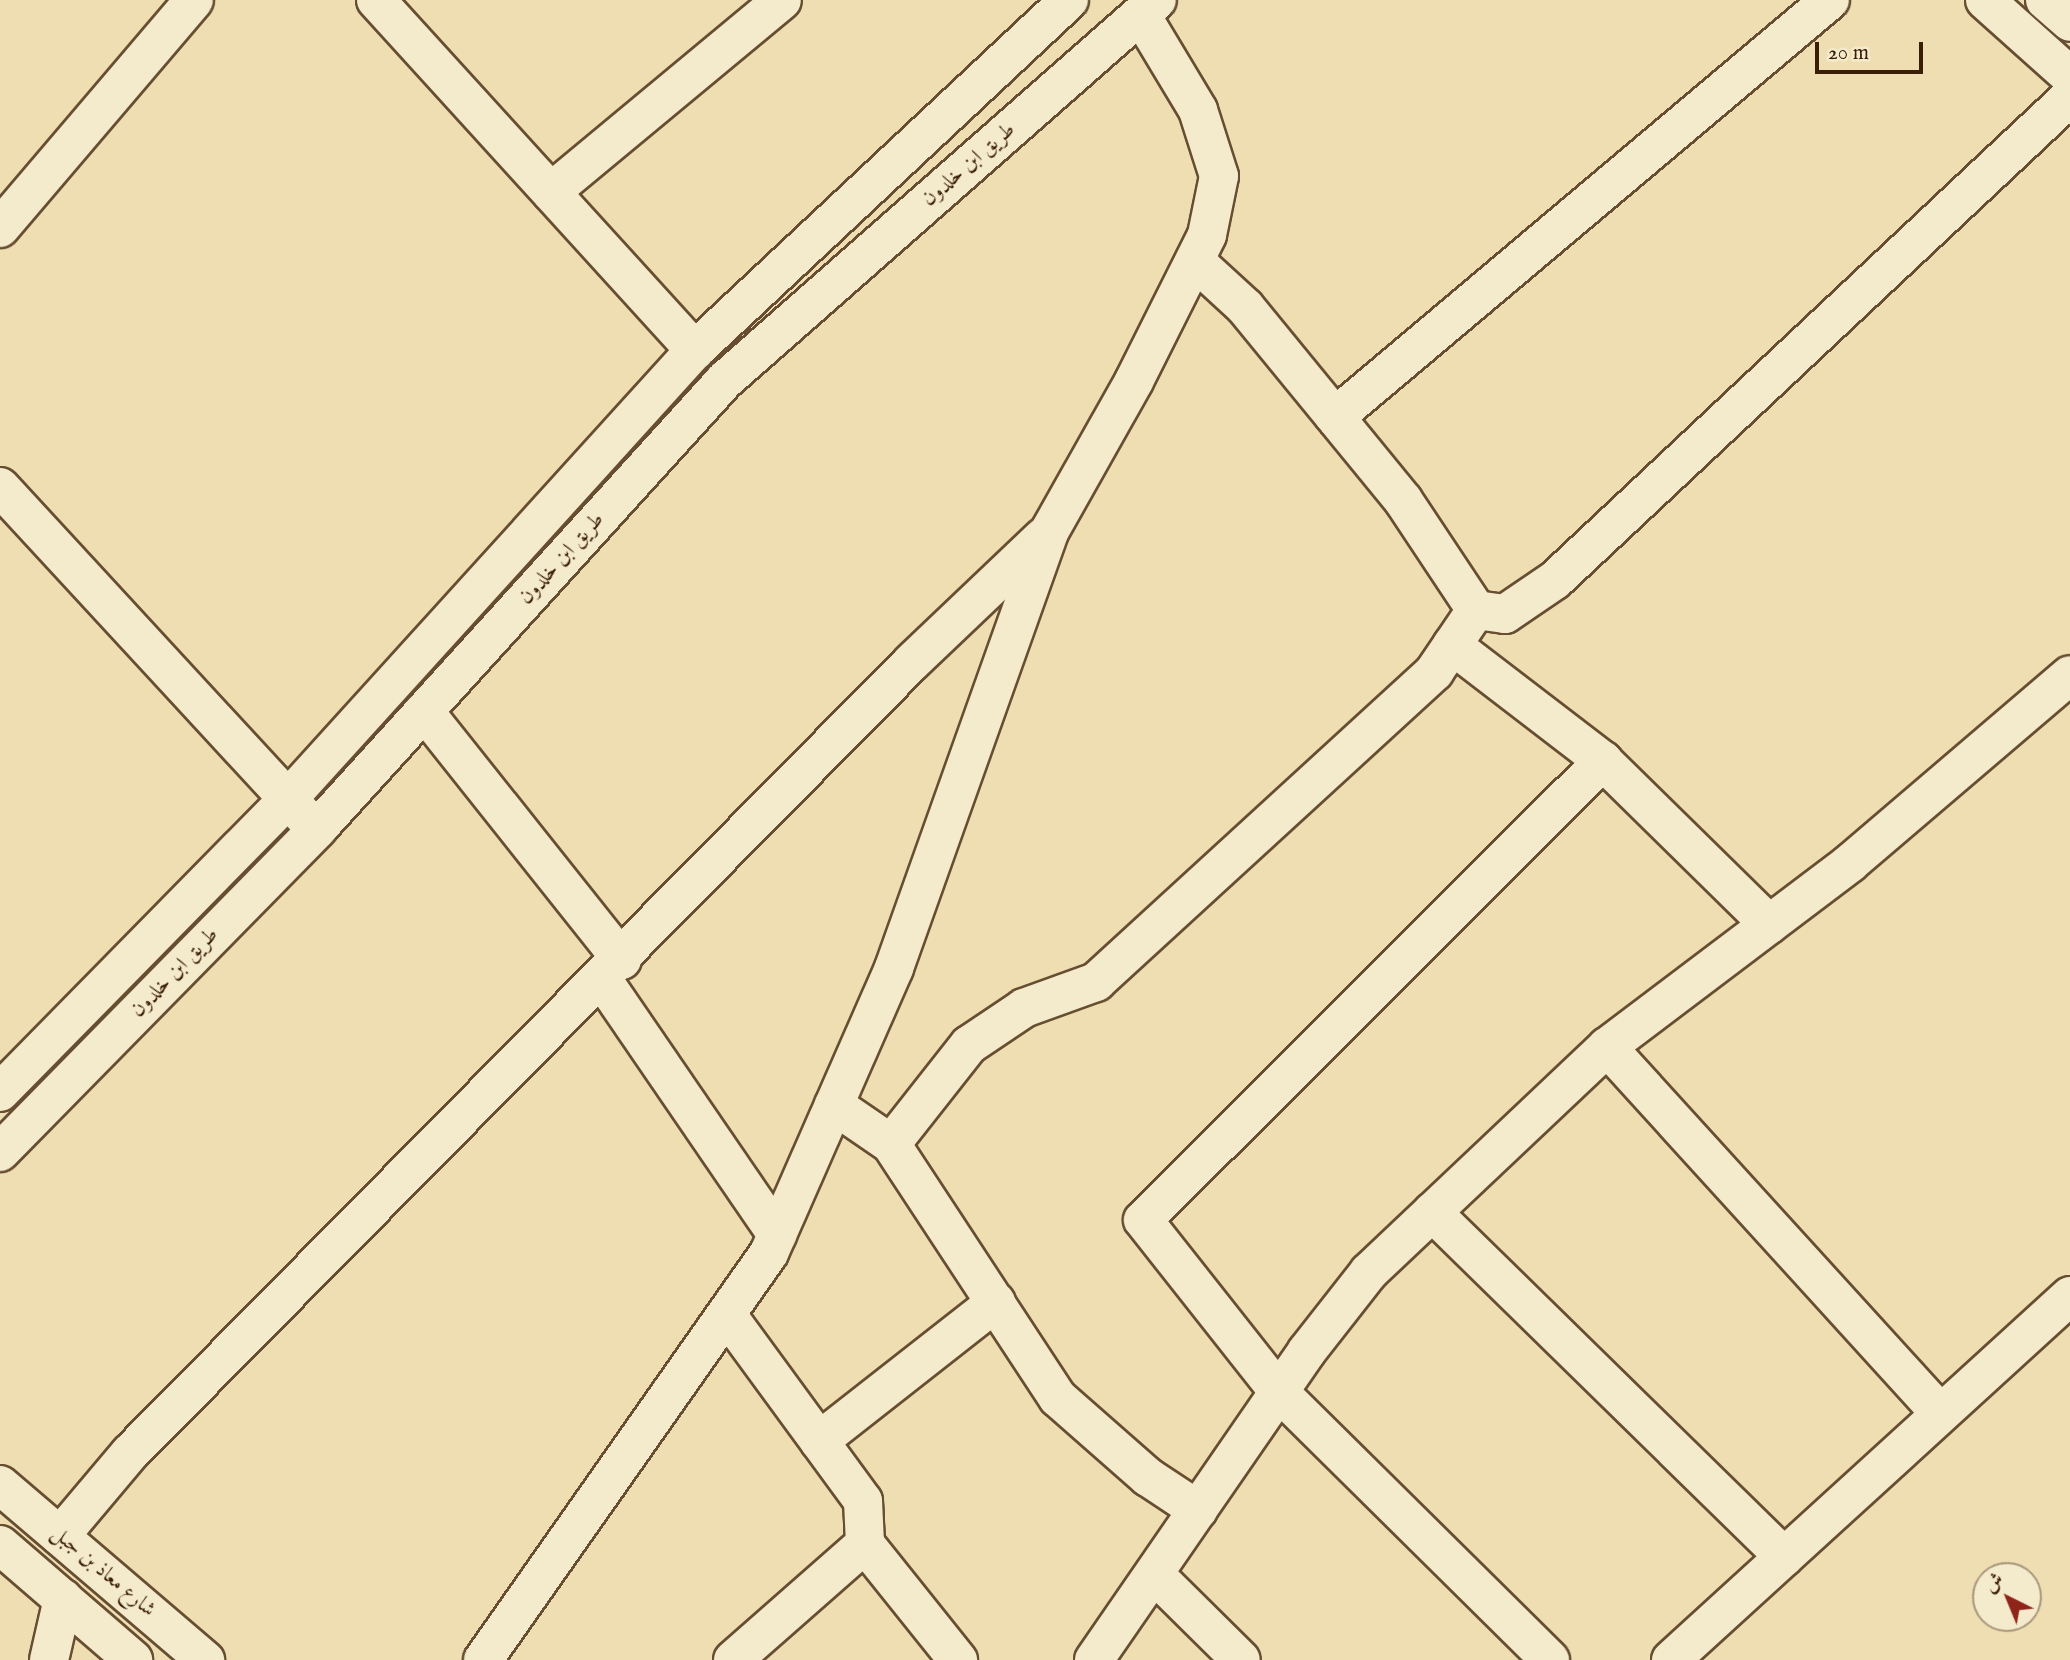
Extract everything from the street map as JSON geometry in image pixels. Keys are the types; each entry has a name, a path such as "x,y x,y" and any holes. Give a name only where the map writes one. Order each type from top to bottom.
{"street":[{"path":"0,228 194,0"},
{"path":"376,0 695,350"},
{"path":"551,192 782,0"},
{"name":"طريق ابن خلدون","path":"0,1091 286,801 695,350 1069,0"},
{"path":"1335,417 1830,0"},
{"path":"1985,0 2070,76"},
{"path":"2045,0 2070,22"},
{"path":"483,1660 727,1315 777,1235 894,968 1049,532 1134,381 1207,235 1219,176 1198,110 1149,7"},
{"name":"طريق ابن خلدون","path":"0,1152 318,828 725,380 1149,7"},
{"path":"1195,261 1245,307 1403,499 1476,610 1506,614 1555,580 2070,97"},
{"path":"0,487 286,801 318,828"},
{"path":"60,1536 130,1454 612,969 912,662 1049,532"},
{"path":"891,1144 969,1045 1024,1008 1096,982 1434,672 1476,610"},
{"path":"1452,645 1603,761 1769,924"},
{"path":"1094,1660 1279,1392 1369,1272 1607,1047 1850,863 2070,676"},
{"path":"424,711 612,969 777,1235"},
{"path":"1550,1660 1279,1392 1143,1220 1603,761"},
{"path":"1607,1047 1939,1412"},
{"path":"834,1105 891,1144 1058,1398 1148,1476 1198,1510"},
{"path":"1432,1212 1784,1557"},
{"path":"1671,1660 1939,1412 2070,1296"},
{"path":"819,1441 996,1302"},
{"path":"727,1315 863,1501 865,1544 958,1660"},
{"name":"شارع معاذ بن جبل","path":"0,1485 205,1660"},
{"path":"733,1660 865,1544"},
{"path":"0,1545 133,1660"},
{"path":"1154,1574 1241,1660"},
{"path":"49,1660 63,1599"}]}
